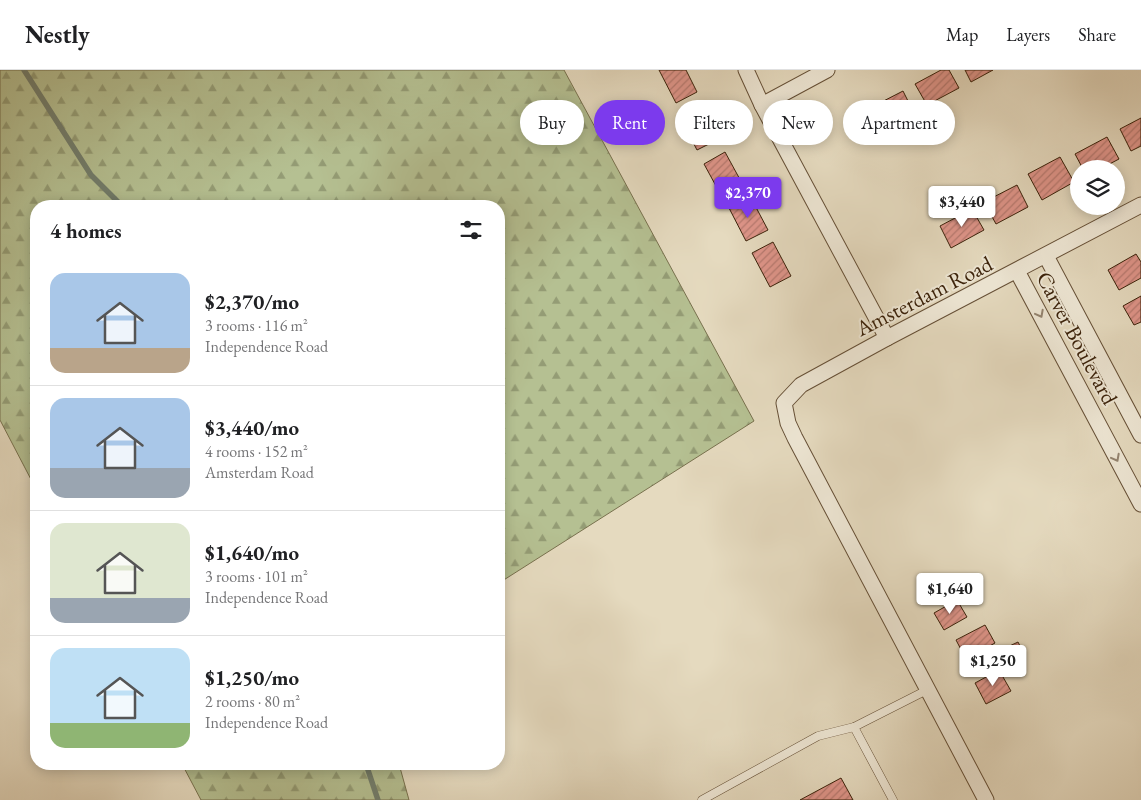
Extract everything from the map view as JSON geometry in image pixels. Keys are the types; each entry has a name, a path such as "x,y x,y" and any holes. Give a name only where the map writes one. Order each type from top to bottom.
{"street":[{"path":"746,70 762,105 887,338"},
{"path":"762,105 827,70"},
{"name":"Amsterdam Road","path":"928,690 795,438 788,423 784,403 801,385 1141,205"},
{"name":"Carver Boulevard","path":"1046,256 1141,436"},
{"name":"Carver Boulevard","path":"1017,271 1141,504"},
{"path":"928,690 986,800"}],"lane":[{"path":"702,800 818,736 854,727 928,690"},
{"path":"854,727 893,800"}],"green space":[{"path":"0,70 564,70 580,100 520,100 520,145 584,145 584,107 594,125 594,145 605,145 754,421 505,579 505,200 30,200 30,478 0,420"},
{"path":"185,770 401,770 409,800 201,800"}],"building":[{"path":"659,70 686,70 697,92 682,100 675,101"},
{"path":"941,70 949,70 959,88 936,100 924,100 915,84"},
{"path":"965,70 993,70 971,82"},
{"path":"903,91 908,100 886,100"},
{"path":"1141,118 1141,146 1131,151 1120,129"},
{"path":"1107,137 1119,159 1078,160 1075,154"},
{"path":"694,145 707,145 697,150"},
{"path":"725,152 743,185 722,197 704,164"},
{"path":"1060,157 1070,175 1070,184 1042,200 1028,174"},
{"path":"1017,185 1028,207 996,224 984,202"},
{"path":"750,196 768,230 746,241 729,208"},
{"path":"972,209 984,230 951,248 940,226"},
{"path":"773,242 791,276 770,287 752,253"},
{"path":"1136,254 1141,262 1141,278 1119,290 1108,270"},
{"path":"1141,296 1141,322 1134,325 1123,306"},
{"path":"957,600 967,617 944,630 934,613"},
{"path":"985,625 995,643 966,659 956,640"},
{"path":"1018,642 1025,656 1007,666 999,651"},
{"path":"999,670 1011,691 986,704 975,683"},
{"path":"841,778 853,800 800,800"}],"waterway":[{"path":"24,70 91,175 116,200"},
{"path":"368,770 378,800"}]}
